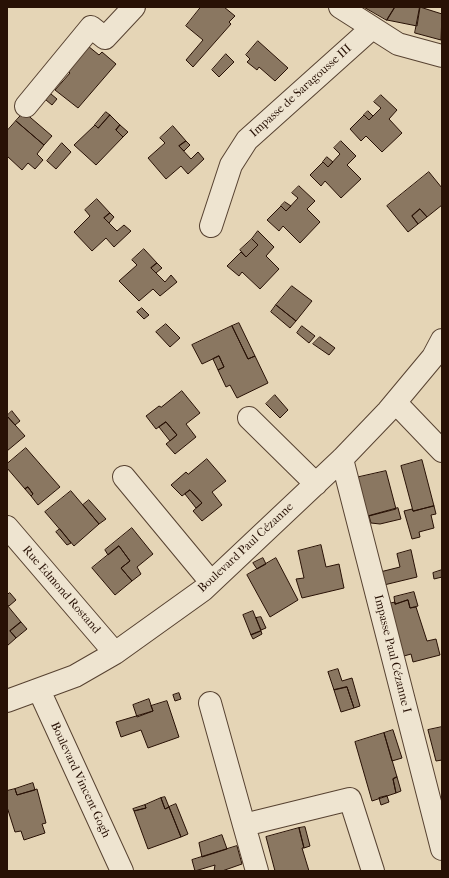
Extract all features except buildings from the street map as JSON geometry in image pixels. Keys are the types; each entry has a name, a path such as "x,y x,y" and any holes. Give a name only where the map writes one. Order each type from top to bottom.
{"street":[{"path":"26,106 91,27 105,38 134,7"},
{"path":"340,7 398,44 442,56"},
{"name":"Impasse de Saragousse III","path":"211,226 231,165 247,140 372,28"},
{"name":"Boulevard Paul Cézanne","path":"7,701 75,676 115,653 203,590 342,459 396,403 433,357 442,340"},
{"path":"396,403 442,451"},
{"path":"249,418 316,484"},
{"name":"Impasse Paul Cézanne I","path":"342,459 442,849"},
{"path":"124,477 211,582"},
{"name":"Rue Edmond Rostand","path":"7,527 115,653"},
{"name":"Boulevard Vincent Gogh","path":"39,690 122,871"},
{"path":"210,703 258,871"},
{"path":"244,825 350,799 373,871"}]}
